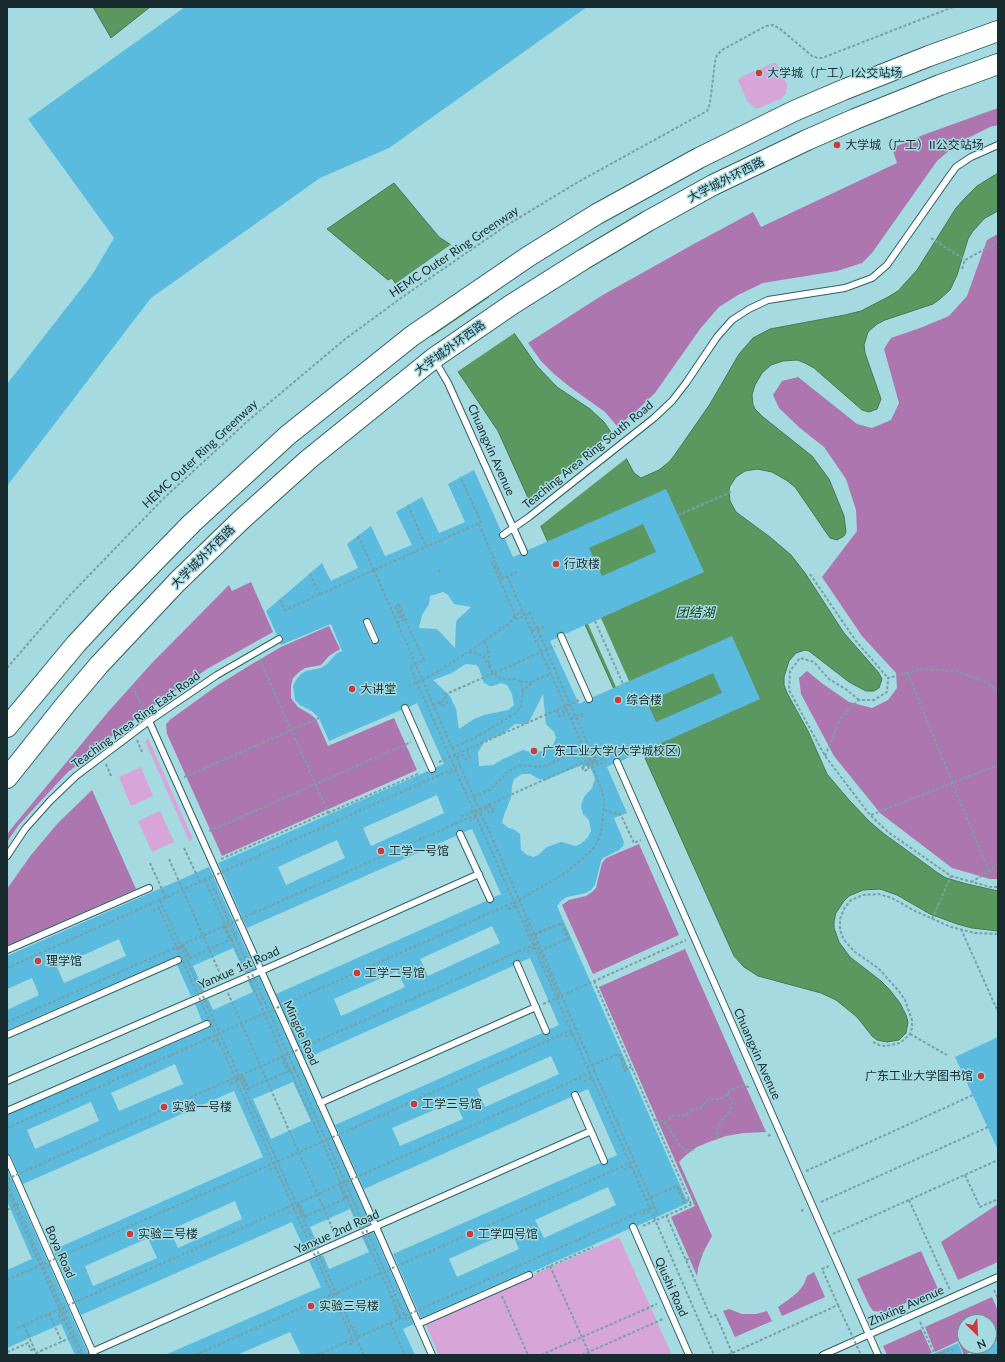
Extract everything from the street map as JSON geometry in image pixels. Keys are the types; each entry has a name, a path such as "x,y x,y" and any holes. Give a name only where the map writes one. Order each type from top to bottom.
{"main road":[{"path":"7,727 76,644 155,560 220,497 322,407 412,336 529,256 597,214 699,158 794,111 843,90 928,56 998,31"},
{"name":"大学城外环西路","path":"7,778 99,665 177,582 236,525 331,440 434,358 517,301 584,259 708,188 807,140 848,122 940,85 998,64"},
{"path":"367,371 361,380 363,391 371,398 376,399 386,396"}],"lane":[{"name":"Teaching Area Ring South Road","path":"514,528 627,441 672,401 717,337 732,320 749,309 768,300 845,288 872,278 887,265 956,167 971,157 998,145"},
{"name":"Chuangxin Avenue","path":"434,358 448,383 524,552"},
{"path":"503,535 514,528"},
{"path":"367,622 375,640"},
{"path":"561,636 589,699"},
{"name":"Teaching Area Ring East Road","path":"7,856 25,829 50,801 76,776 149,721 217,675 278,639"},
{"path":"405,708 432,769"},
{"name":"Mingde Road","path":"149,721 432,1355"},
{"name":"Chuangxin Avenue","path":"617,762 878,1355"},
{"path":"460,834 490,899"},
{"name":"Yanxue 1st Road","path":"7,1081 261,971 479,874"},
{"path":"7,950 149,888"},
{"path":"7,1035 178,960"},
{"path":"517,964 546,1031"},
{"path":"320,1103 536,1007"},
{"path":"7,1111 207,1024"},
{"path":"575,1095 604,1161"},
{"name":"Yanxue 2nd Road","path":"93,1353 591,1131"},
{"name":"Boya Road","path":"7,1158 93,1353"},
{"name":"Qiushi Road","path":"633,1227 689,1355"},
{"path":"418,1324 529,1276"},
{"name":"Zhixing Avenue","path":"823,1355 998,1277"}],"path":[{"name":"HEMC Outer Ring Greenway","path":"7,668 70,595 162,500 250,418 306,371 401,298 507,225 578,182 705,112 710,105 717,55 725,48 770,25 776,26 812,56 820,58 953,7"},
{"path":"930,238 965,260"},
{"path":"962,269 965,260 998,242"},
{"path":"460,477 502,579"},
{"path":"678,515 731,492"},
{"path":"408,505 426,547"},
{"path":"280,600 285,610 480,523"},
{"path":"358,536 658,1213 653,1215 714,1355"},
{"path":"495,561 492,562 517,619 530,613 577,719 595,760 597,765 604,760 591,763 588,764 582,767 584,771 589,769 587,764 595,760"},
{"path":"495,565 502,579"},
{"path":"439,570 440,574"},
{"path":"502,579 519,571"},
{"path":"310,574 320,594"},
{"path":"810,574 856,641 888,678 887,692 874,700 859,700 847,690 829,679 814,662 800,658 790,671 789,690 825,756 870,815 888,832 951,876 990,887 998,887"},
{"path":"7,1128 519,900 567,872 591,851 598,841 602,828 604,810 602,790 508,576"},
{"path":"403,621 395,606 399,604 424,660 410,666 651,1211 643,1214"},
{"path":"398,608 403,621"},
{"path":"409,686 422,680 467,653 507,625 522,610"},
{"path":"397,623 403,621"},
{"path":"595,621 623,684"},
{"path":"532,631 544,627 538,631"},
{"path":"484,641 488,649 490,668"},
{"path":"440,702 441,706 447,703 444,695 553,647"},
{"path":"467,653 474,652 484,657 497,677 502,679 515,679 525,682 534,681 551,674"},
{"path":"261,662 328,813"},
{"path":"888,678 923,669 955,671 984,681 998,692"},
{"path":"908,674 989,872"},
{"path":"452,748 478,736 516,713 521,706 523,691 520,681"},
{"path":"523,691 534,681"},
{"path":"133,686 145,712"},
{"path":"437,763 580,699"},
{"path":"825,756 841,717 859,700"},
{"path":"433,705 442,701 443,702"},
{"path":"557,710 560,717 565,715 563,711 567,709"},
{"path":"571,718 583,714 577,719"},
{"path":"176,781 319,718"},
{"path":"136,738 142,752"},
{"path":"200,835 412,741"},
{"path":"474,797 491,789 506,773 514,768 522,765 538,767 546,766 584,747"},
{"path":"457,758 463,756 465,759 470,757 467,750"},
{"path":"461,817 604,753"},
{"path":"104,760 112,778"},
{"path":"581,763 584,770 589,768 588,764"},
{"path":"870,815 998,765"},
{"path":"7,968 460,766"},
{"path":"448,774 456,771"},
{"path":"213,863 420,773"},
{"path":"7,1022 480,813 486,809 492,807 494,811 489,813 486,806"},
{"path":"475,814 491,806 493,812 489,814 486,809"},
{"path":"604,810 621,815 634,843 642,839"},
{"path":"469,821 476,817"},
{"path":"184,848 200,882"},
{"path":"169,859 339,1243"},
{"path":"150,863 166,898"},
{"path":"971,882 989,872 998,864"},
{"path":"932,919 951,876"},
{"path":"160,900 189,958 209,950 230,940 205,880"},
{"path":"218,882 212,884 288,1055 406,1319 412,1317"},
{"path":"873,1042 886,1046 895,1045 906,1039 912,1028 912,1020 905,1000 887,977 870,962 855,952 844,940 840,930 840,919 845,907 851,900 863,894 879,894 892,898 932,919 961,929 975,933 998,934"},
{"path":"508,909 516,906"},
{"path":"153,910 159,908 237,1080 354,1343 347,1345"},
{"path":"525,920 560,996"},
{"path":"529,936 560,922 568,940 561,924"},
{"path":"224,926 229,942 230,941 224,927 230,924"},
{"path":"535,935 561,924"},
{"path":"539,951 569,938 561,924"},
{"path":"224,926 265,1014 282,1056 288,1072 282,1058 288,1055"},
{"path":"961,929 998,1012"},
{"path":"543,1004 686,940"},
{"path":"7,1178 538,942"},
{"path":"178,949 185,946 191,959 192,958 183,945"},
{"path":"183,945 220,1034 248,1089 289,1071 282,1056"},
{"path":"527,952 534,948"},
{"path":"594,981 691,1204"},
{"path":"7,1280 277,1162 576,1028"},
{"path":"565,1037 572,1033"},
{"path":"910,1034 948,1055"},
{"path":"212,1042 218,1039"},
{"path":"587,1068 619,1054 626,1071 619,1055"},
{"path":"619,1055 627,1069 631,1067"},
{"path":"593,1066 619,1055"},
{"path":"282,1056 401,1318"},
{"path":"17,1328 340,1186 595,1071"},
{"path":"230,1084 237,1080 244,1077 249,1090 250,1089 241,1075"},
{"path":"241,1075 277,1162 304,1217 346,1198 340,1186"},
{"path":"584,1081 592,1078"},
{"path":"665,1123 674,1115 685,1116 692,1110 699,1109 709,1099 718,1099 726,1096 730,1090 745,1086 752,1088"},
{"path":"718,1139 716,1130 721,1121 730,1112 732,1102 728,1093"},
{"path":"805,1171 973,1095"},
{"path":"655,1120 665,1123 681,1147 686,1150 694,1150"},
{"path":"819,1203 988,1127"},
{"path":"768,1136 772,1134"},
{"path":"833,1234 998,1160"},
{"path":"195,1355 634,1161"},
{"path":"624,1170 631,1166"},
{"path":"269,1170 276,1168"},
{"path":"965,1175 980,1207 998,1199"},
{"path":"13,1180 7,1184 8,1189 80,1355"},
{"path":"340,1186 344,1200 339,1187 346,1184"},
{"path":"646,1200 677,1186 684,1203 683,1204 677,1187"},
{"path":"677,1187 685,1201 690,1200"},
{"path":"651,1199 677,1187"},
{"path":"8,1189 83,1355"},
{"path":"909,1200 950,1290"},
{"path":"642,1226 697,1202"},
{"path":"7,1210 20,1204"},
{"path":"288,1213 294,1209 300,1205 306,1218 307,1217 298,1204"},
{"path":"298,1204 364,1355"},
{"path":"317,1355 654,1206"},
{"path":"801,1211 805,1209"},
{"path":"666,1215 711,1317 716,1315 733,1354"},
{"path":"529,1276 593,1247"},
{"path":"686,1260 703,1252"},
{"path":"42,1269 50,1266"},
{"path":"550,1266 589,1354"},
{"path":"830,1266 822,1269 861,1355"},
{"path":"498,1289 528,1355"},
{"path":"994,1290 998,1299"},
{"path":"327,1300 334,1298"},
{"path":"541,1355 658,1304"},
{"path":"728,1355 838,1305"},
{"path":"400,1306 395,1309 400,1319 401,1318"},
{"path":"67,1318 61,1320 58,1314 70,1310"},
{"path":"50,1314 62,1342"},
{"path":"582,1355 589,1354 664,1318"},
{"path":"920,1322 935,1355 948,1349 951,1355"},
{"path":"390,1323 405,1355"},
{"path":"24,1325 36,1353 78,1335"},
{"path":"348,1330 354,1327 359,1338 357,1337"},
{"path":"7,1352 28,1343 31,1350 34,1349"},
{"path":"937,1355 952,1348 955,1355"}],"shaded area":[{"path":"776,63 787,85 786,93 782,98 759,108 755,108 747,101 738,80 741,77"},
{"path":"998,108 998,125 990,127 958,143 937,161 872,253 862,263 837,271 763,283 738,295 719,307 700,329 655,393 633,414 617,426 605,412 554,374 541,361 528,343 601,296 753,212 761,227 897,163 892,148 923,135"},
{"path":"998,234 998,879 990,879 952,868 880,813 834,756 801,694 799,678 807,671 849,702 872,708 888,700 897,688 896,673 862,636 822,577 857,531 856,510 846,479 824,447 800,428 779,408 773,395 782,381 798,377 857,424 872,428 891,420 899,403 884,349 891,338 949,316 967,296 987,240"},
{"path":"251,582 273,632 207,669 107,740 67,773 18,826 7,842 7,835 11,829 108,712 151,664 229,585 232,591"},
{"path":"329,626 340,649 329,656 321,665 305,668 293,678 291,698 298,707 316,719 328,746 394,718 417,770 222,856 167,734 166,724 218,685 252,664 281,647"},
{"path":"148,738 193,839 189,841 145,741"},
{"path":"141,767 153,796 131,806 119,777"},
{"path":"92,790 136,889 7,946 7,889 31,855 58,823"},
{"path":"160,811 174,842 152,852 138,821"},
{"path":"639,844 679,935 593,974 562,905 569,900 586,896 596,888 602,863 606,858"},
{"path":"685,949 766,1132 726,1136 697,1147 679,1162 712,1236 703,1253 697,1276 671,1217 695,1206 599,987"},
{"path":"998,1204 998,1262 958,1280 941,1242"},
{"path":"619,1237 672,1355 439,1355 425,1323"},
{"path":"921,1251 938,1289 885,1312 873,1311 857,1279"},
{"path":"814,1272 825,1297 782,1316 778,1307 798,1292 804,1284 807,1276"},
{"path":"992,1297 998,1311 997,1341 997,1314 957,1314 957,1341 935,1352 925,1327"},
{"path":"729,1309 742,1314 756,1314 767,1311 772,1321 735,1337 723,1311"},
{"path":"921,1329 932,1353 927,1355 887,1355 883,1346"}],"water":[{"path":"93,7 150,7 111,38"},
{"name":"团结湖","path":"998,173 998,211 985,218 968,239 957,275 950,290 933,304 885,320 877,324 868,332 864,345 865,353 881,399 877,409 869,412 862,410 814,368 797,360 783,361 771,365 762,373 755,385 752,395 755,409 812,456 829,479 844,516 846,532 844,536 837,540 830,538 795,487 772,472 757,469 745,471 736,477 729,490 730,501 736,512 770,537 791,555 805,573 844,633 879,673 882,679 879,688 874,691 866,691 849,682 809,651 805,650 796,653 789,661 784,677 784,685 808,731 827,774 870,822 938,873 946,878 998,891 998,931 972,928 957,924 930,914 897,895 880,889 863,890 849,896 844,901 836,913 834,921 834,928 839,942 850,957 889,989 900,1003 906,1015 908,1022 906,1033 899,1040 887,1042 877,1040 872,1036 857,1017 836,1000 821,993 758,976 744,967 734,956 498,431 392,278 388,280 327,229 394,183 439,237 454,247 537,366 557,387 590,409 604,422 617,441 634,473 641,478 659,470 670,461 710,404 739,354 753,338 770,329 861,311 898,291 917,270 956,208 977,186"}],"pier":[{"path":"453,243 486,289 426,330 398,291 395,284"},
{"path":"491,296 516,332 457,372 431,337"},
{"path":"614,433 628,457 539,527 527,500"},
{"path":"601,618 629,681 616,687 588,624"}],"building":[{"path":"185,7 587,7 389,148 320,178 151,298 7,486 7,384 92,275 114,238 28,119"},
{"path":"474,470 501,531 499,533 499,537 501,539 505,539 513,557 520,554 525,556 528,554 528,550 666,489 704,572 565,634 559,632 557,638 550,641 579,704 585,701 591,703 593,697 732,636 760,699 621,761 618,758 614,759 613,764 607,767 627,813 614,818 624,842 623,846 619,850 603,858 595,885 591,890 586,893 567,897 557,906 688,1203 637,1226 635,1223 632,1223 629,1226 629,1229 532,1272 527,1271 421,1318 393,1254 600,1163 606,1165 608,1159 617,1155 588,1089 579,1093 573,1091 571,1097 364,1189 335,1125 542,1033 545,1035 549,1034 550,1029 559,1025 530,958 521,962 515,960 513,966 305,1059 276,994 486,901 489,903 493,902 494,897 501,894 472,829 464,832 462,830 458,830 456,832 456,836 247,928 218,863 428,771 433,773 436,771 436,767 444,764 417,703 409,707 407,704 404,704 401,706 401,710 329,741 319,718 295,700 293,686 300,675 306,671 321,668 336,654 342,651 331,624 281,645 280,643 283,641 283,637 281,635 277,635 266,611 322,563 331,581 358,568 347,544 371,526 385,556 412,545 396,512 422,497 439,533 465,522 448,484","holes":["643,524 656,552 602,576 589,548","443,592 448,595 454,604 471,607 457,620 455,648 437,629 419,628 422,615 429,604 430,596","365,618 371,620 379,639 377,644 371,642 363,623","466,664 476,665 479,668 484,683 490,686 501,683 507,685 512,694 514,705 508,710 484,715 474,719 459,729 456,709 450,696 433,680 452,673","713,673 722,693 656,722 647,702","543,694 546,724 554,732 556,738 553,745 543,751 531,752 523,750 493,765 479,766 478,752 485,741 501,735 515,724 526,724 529,722","582,765 590,767 595,778 592,788 584,797 581,806 583,814 589,820 591,831 582,843 576,846 561,842 547,847 538,855 533,857 527,855 521,850 520,834 502,823 511,798 514,779 522,774 530,774 539,779 546,780","437,795 444,813 371,846 363,828","337,840 345,858 286,885 278,867","492,926 500,943 428,976 420,959","397,971 405,987 341,1016 334,999","551,1056 559,1074 485,1107 477,1089","455,1101 463,1119 400,1146 392,1128","608,1187 616,1205 544,1238 535,1220","511,1231 519,1249 457,1277 449,1259"]},
{"name":"理学馆","path":"209,867 255,969 245,973 233,948 193,966 204,991 191,996 177,965 182,962 182,959 180,956 177,956 7,1030 7,1010 39,995 32,978 7,989 7,956","holes":["119,939 126,956 64,983 57,967"]},
{"path":"259,977 370,1224 359,1229 350,1209 310,1227 319,1247 306,1253 292,1222 81,1315 53,1250 263,1157 234,1091 23,1184 11,1156 7,1154 7,1115 209,1028 211,1022 207,1020 202,1021 195,1004 208,999 213,1010 253,992 248,981","holes":["175,1064 183,1084 119,1111 111,1093","293,1082 311,1121 271,1139 253,1099","91,1102 99,1121 35,1149 27,1130","235,1201 242,1219 178,1248 170,1230","148,1238 157,1258 93,1286 85,1266"]},
{"name":"广东工业大学图书馆","path":"998,1037 998,1150 955,1057"},
{"path":"7,1169 89,1355 75,1355 61,1324 7,1348 7,1270 32,1259 7,1201"},
{"path":"373,1232 414,1324 403,1329 415,1355 301,1355 290,1332 237,1355 165,1355 321,1287 309,1261 323,1255 329,1269 369,1252 362,1237"},
{"path":"997,1342 998,1355 968,1355 997,1354"},
{"path":"957,1343 957,1354 963,1355 930,1355"}],"place":[{"name":"大学城（广工）I公交站场","path":"759,73"},
{"name":"大学城（广工）II公交站场","path":"837,145"},
{"name":"行政楼","path":"556,564"},
{"name":"大讲堂","path":"352,689"},
{"name":"综合楼","path":"618,700"},
{"name":"广东工业大学(大学城校区)","path":"534,751"},
{"name":"工学一号馆","path":"381,851"},
{"name":"理学馆","path":"38,961"},
{"name":"工学二号馆","path":"357,973"},
{"name":"广东工业大学图书馆","path":"981,1076"},
{"name":"工学三号馆","path":"414,1104"},
{"name":"实验一号楼","path":"164,1107"},
{"name":"实验二号楼","path":"130,1234"},
{"name":"工学四号馆","path":"470,1234"},
{"name":"实验三号楼","path":"311,1306"}]}
